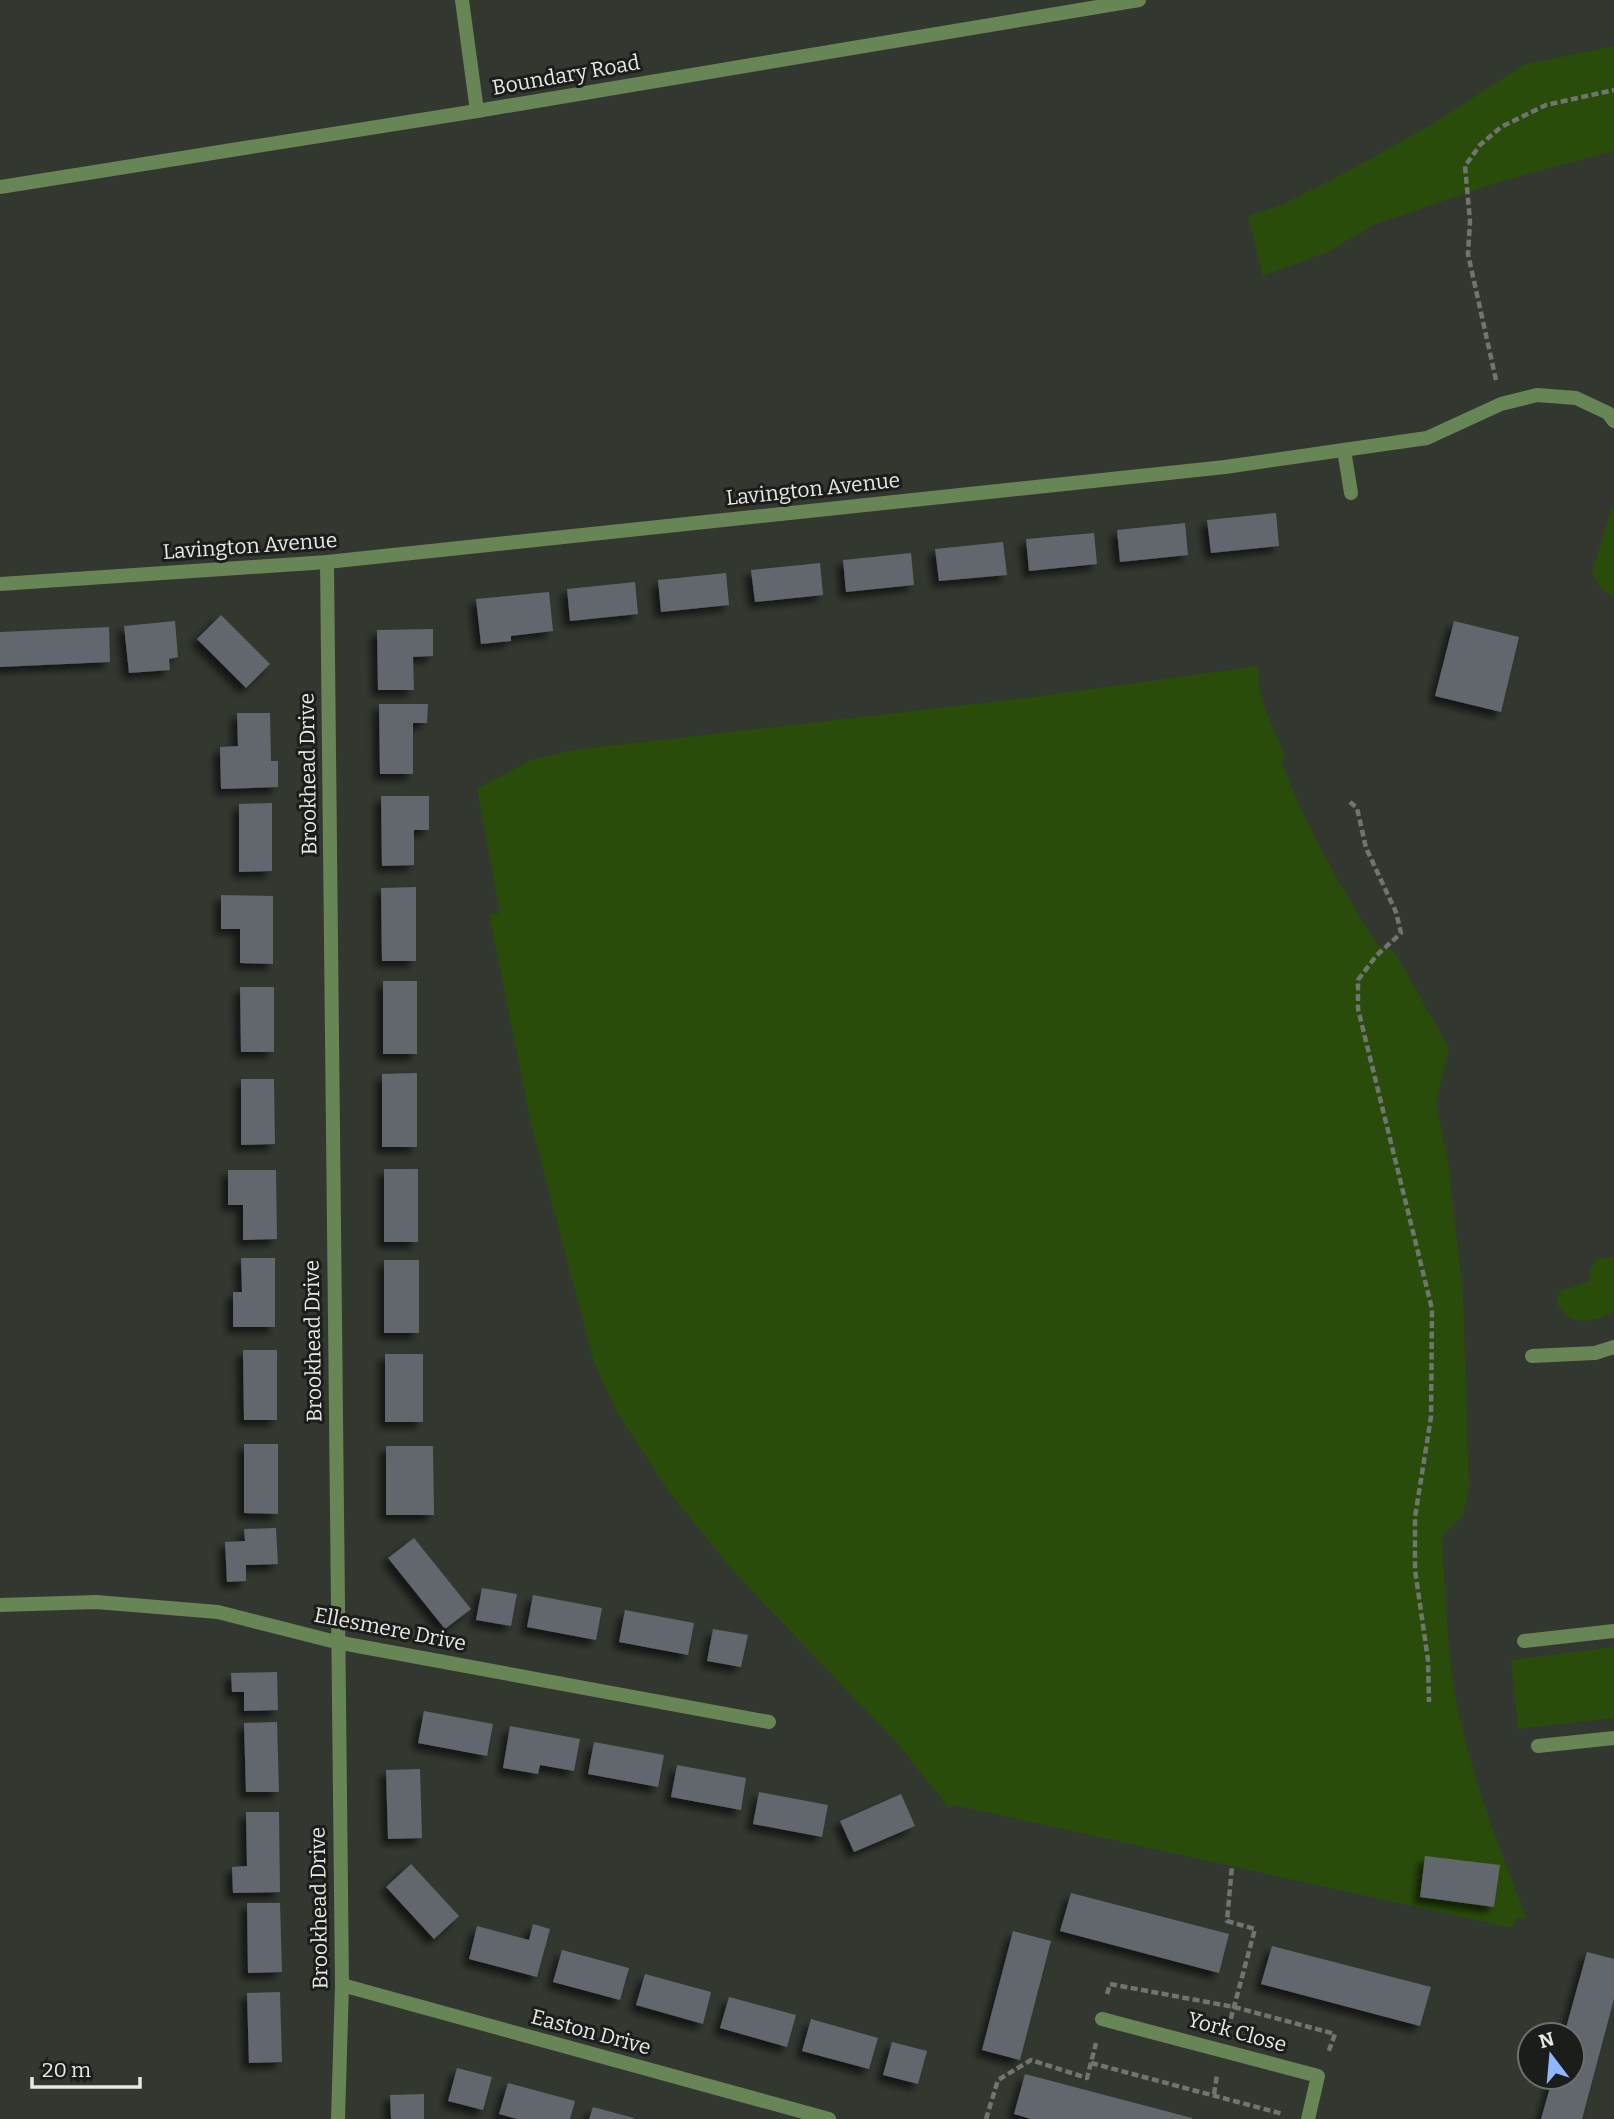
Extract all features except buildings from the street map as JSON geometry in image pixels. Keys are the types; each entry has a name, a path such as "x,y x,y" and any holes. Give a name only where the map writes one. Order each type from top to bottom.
{"street":[{"path":"462,0 477,111"},
{"name":"Boundary Road","path":"0,187 477,111 1139,0"},
{"name":"Lavington Avenue","path":"0,584 327,562 1225,467 1427,438 1502,404 1537,395 1576,397 1608,413 1614,421"},
{"path":"1344,450 1351,494"},
{"name":"Brookhead Drive","path":"327,562 336,1642 342,1985 338,2119"},
{"path":"1532,1356 1595,1353 1614,1347"},
{"name":"Ellesmere Drive","path":"0,1605 96,1602 218,1612 336,1642 769,1722"},
{"path":"1524,1641 1614,1631"},
{"path":"1538,1746 1614,1738"},
{"name":"Easton Drive","path":"342,1985 829,2119"},
{"name":"York Close","path":"1102,2019 1222,2048 1318,2076"},
{"path":"1308,2119 1318,2076"}],"path":[{"path":"1502,404 1468,254 1470,221 1465,166 1480,145 1501,127 1546,105 1614,90"},
{"path":"1350,802 1357,808 1366,848 1396,912 1401,933 1376,956 1358,980 1358,1009 1432,1309 1430,1417 1415,1517 1415,1570 1428,1660 1429,1702"},
{"path":"1222,2048 1255,1930 1227,1921 1232,1866"},
{"path":"986,2119 998,2080 1031,2060 1087,2078 1110,1984 1234,2007 1335,2034 1318,2076"},
{"path":"1091,2063 1288,2115"}],"green space":[{"path":"1614,46 1614,151 1502,181 1373,225 1328,252 1263,276 1248,216 1279,206 1343,174 1436,122 1523,65"},
{"path":"1612,507 1614,597 1602,589 1592,572"},
{"path":"1259,666 1263,701 1286,758 1281,761 1313,833 1377,945 1394,951 1449,1048 1436,1102 1448,1162 1463,1294 1469,1489 1463,1515 1442,1536 1446,1610 1450,1659 1469,1756 1500,1850 1527,1919 1516,1918 1512,1928 954,1805 949,1808 897,1743 735,1573 669,1492 616,1411 594,1362 531,1124 489,915 500,913 477,789 531,760 574,750 1019,699"},
{"path":"1614,1257 1614,1312 1582,1321 1575,1320 1563,1311 1556,1303 1560,1291 1591,1281 1589,1270 1598,1259"},
{"path":"1614,1647 1614,1718 1518,1729 1511,1660"}]}
